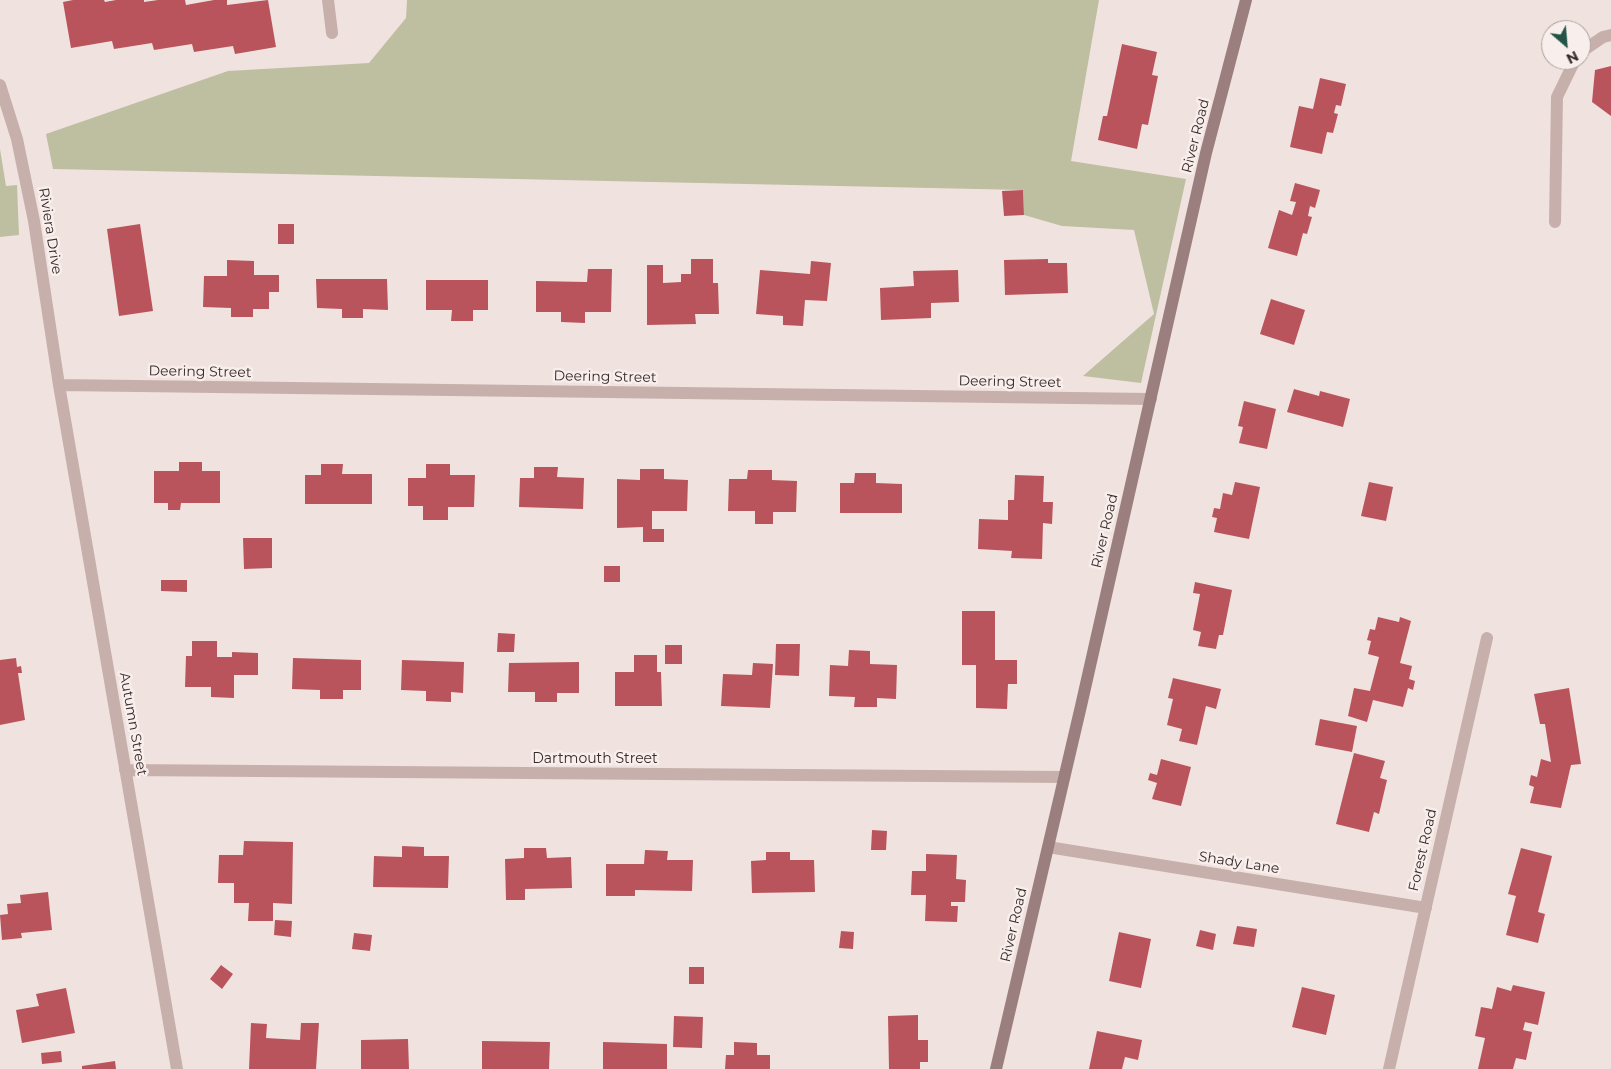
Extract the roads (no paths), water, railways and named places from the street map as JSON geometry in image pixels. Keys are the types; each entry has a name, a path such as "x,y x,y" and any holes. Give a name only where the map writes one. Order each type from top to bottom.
{"street":[{"path":"328,0 332,33"},
{"name":"River Road","path":"996,1069 1206,153 1246,0"},
{"path":"1591,45 1611,34"},
{"path":"1555,222 1557,96 1570,70"},
{"name":"Riviera Drive","path":"0,85 18,138 24,166 59,385"},
{"name":"Deering Street","path":"59,385 1150,399"},
{"name":"Autumn Street","path":"59,385 177,1069"},
{"name":"Forest Road","path":"1389,1069 1487,638"},
{"name":"Dartmouth Street","path":"125,770 1064,777"},
{"name":"Shady Lane","path":"1048,847 1426,908"}]}
